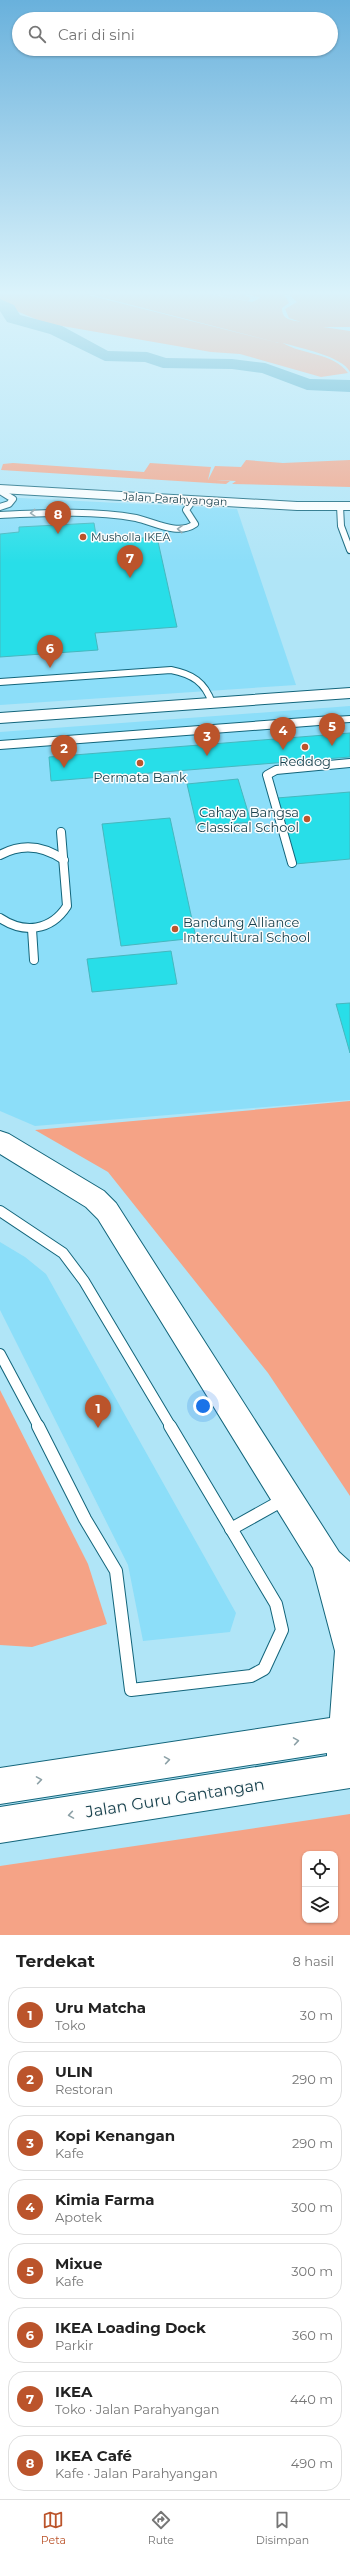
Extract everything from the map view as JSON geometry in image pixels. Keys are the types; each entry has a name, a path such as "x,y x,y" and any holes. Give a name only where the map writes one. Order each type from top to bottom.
{"street":[{"name":"Jalan Parahyangan","path":"0,480 170,490 347,503"},
{"name":"Jalan Parahyangan","path":"0,490 200,501 347,503"},
{"path":"0,718 350,693"},
{"path":"0,1141 96,1199 107,1211 287,1498 339,1573 331,1584 346,1622 350,1647"},
{"path":"347,1771 350,1655"},
{"path":"0,1786 348,1732"},
{"name":"Jalan Guru Gantangan","path":"0,1825 347,1771"}],"lane":[{"path":"0,490 12,498 9,504 0,507"},
{"path":"0,515 61,512 100,513 148,521 177,530 186,530 195,524 186,513 187,506 200,501"},
{"path":"347,503 341,526 350,550"},
{"path":"0,682 171,670 186,673 199,679 207,688 212,703"},
{"path":"0,745 350,719"},
{"path":"292,863 267,775 276,770 350,763"},
{"path":"0,918 14,927 32,929 50,924 62,916 67,906 61,832"},
{"path":"0,855 22,847 38,847 53,852 64,860"},
{"path":"32,929 34,960"},
{"path":"0,1211 63,1253 84,1281 276,1604 282,1630 264,1668 251,1676 131,1690 116,1571 85,1519 33,1415 0,1354"},
{"path":"231,1529 287,1498"}],"shaded area":[{"path":"246,460 283,463 350,460 350,487 232,484 236,481 216,480 230,481 226,484 1,470 3,464 13,463 144,472 150,463 211,467 208,480 215,466 241,467"},
{"path":"0,497 237,509 296,685 0,705"},
{"name":"Bandung Alliance Intercultural School","path":"350,706 350,1100 35,1126 0,1111 0,732"},
{"path":"350,1101 350,1496 268,1373 108,1172 35,1130"},
{"path":"0,1242 25,1257 46,1274 236,1613 230,1632 143,1641 128,1565 0,1310"},
{"path":"0,1390 88,1564 107,1624 32,1647 0,1645"},
{"path":"350,1814 350,1935 0,1935 0,1866"}],"building":[{"path":"94,523 97,541 157,537 177,627 95,633 98,650 0,657 0,534 19,532 19,527"},
{"path":"350,733 350,757 51,781 49,757"},
{"path":"238,779 251,822 197,827 187,784"},
{"path":"350,792 350,859 295,864 277,798"},
{"path":"170,818 196,938 121,946 102,824"},
{"path":"171,951 177,984 92,992 87,959"},
{"path":"350,1003 350,1053 336,1004"}],"waterway":[{"path":"303,382 307,384 350,386"}],"place":[{"name":"IKEA Café","path":"58,534"},
{"name":"Musholla IKEA","path":"83,537"},
{"name":"IKEA","path":"130,578"},
{"name":"IKEA Loading Dock","path":"50,668"},
{"name":"Mixue","path":"332,746"},
{"name":"Reddog","path":"305,747"},
{"name":"Kimia Farma","path":"283,750"},
{"name":"Kopi Kenangan","path":"207,756"},
{"name":"Permata Bank","path":"140,763"},
{"name":"ULIN","path":"64,768"},
{"name":"Cahaya Bangsa Classical School","path":"307,819"},
{"name":"Bandung Alliance Intercultural School","path":"175,929"},
{"name":"Uru Matcha","path":"98,1428"}]}
